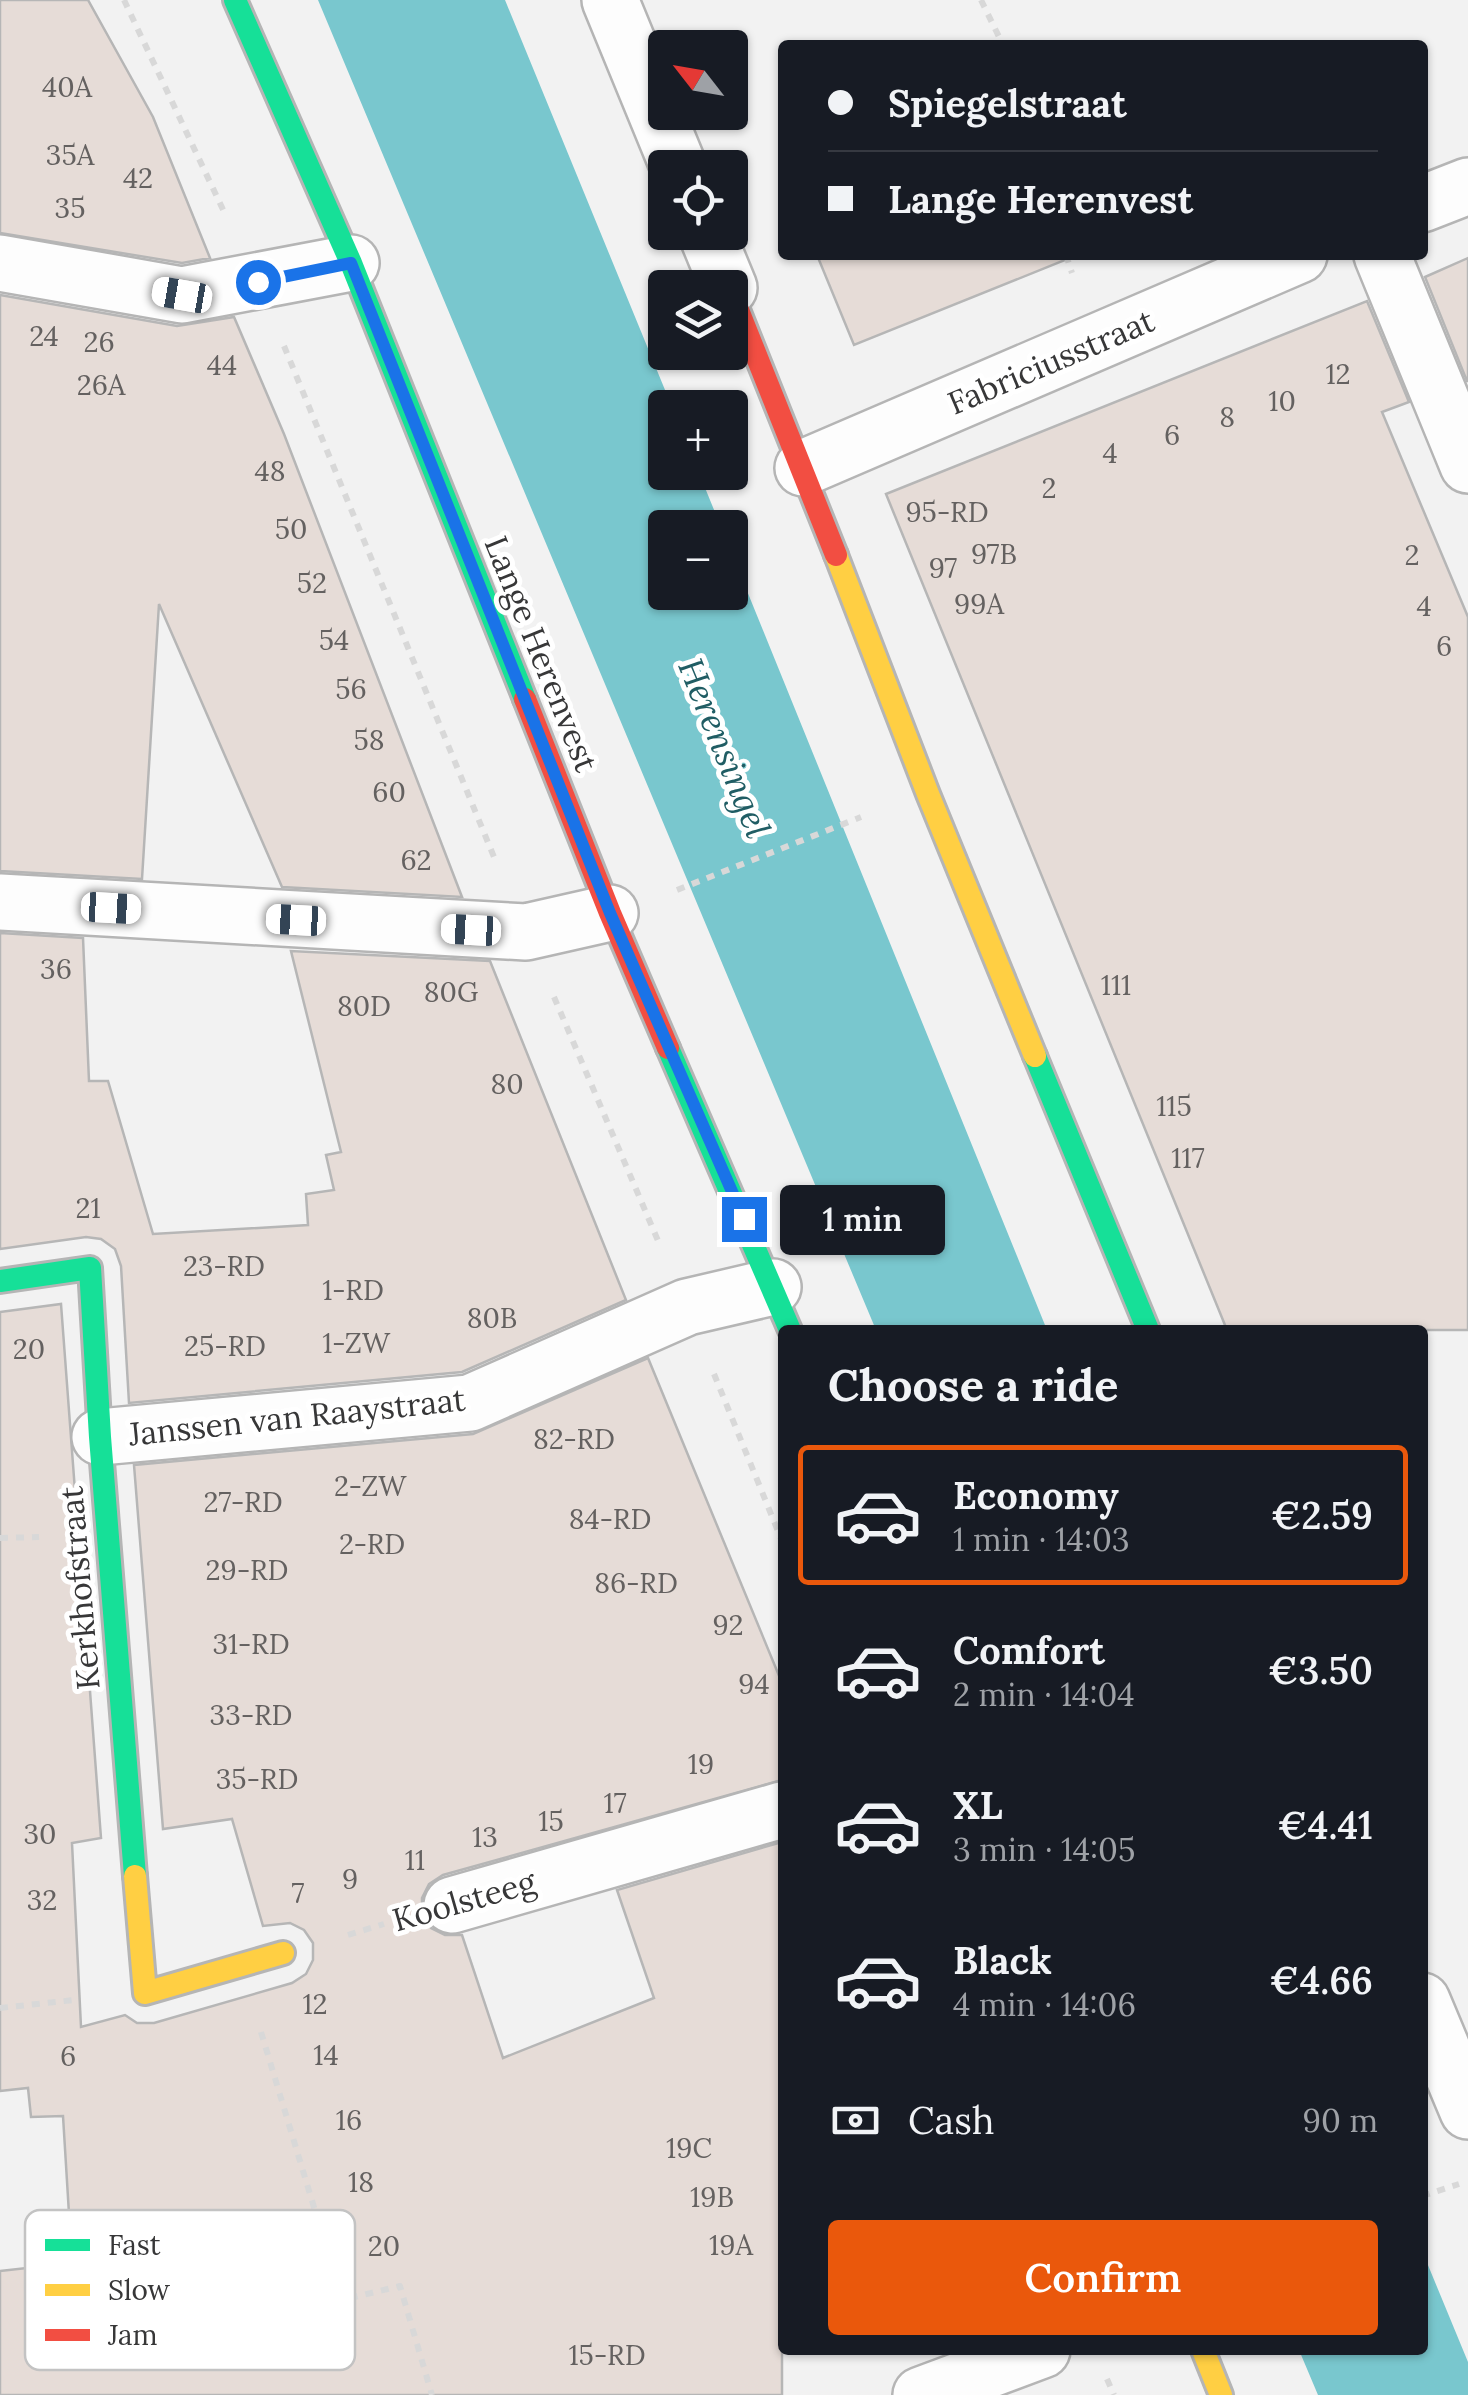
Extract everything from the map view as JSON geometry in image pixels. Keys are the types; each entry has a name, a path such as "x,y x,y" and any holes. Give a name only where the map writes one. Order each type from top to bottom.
{"street":[{"name":"Lange Herenvest","path":"235,0 351,263 610,913 782,1309"},
{"path":"610,0 672,150"},
{"path":"1428,202 1468,186"},
{"name":"Fabriciusstraat","path":"803,468 1287,260"},
{"path":"1384,260 1468,465"},
{"path":"0,263 182,295 351,263"},
{"path":"748,335 928,794 1146,1325"},
{"path":"0,902 526,932 610,913"},
{"name":"Kerkhofstraat","path":"0,1280 90,1268 144,1993 240,1965"},
{"name":"Janssen van Raaystraat","path":"100,1437 470,1403 687,1307 782,1309"},
{"name":"Koolsteeg","path":"452,1905 778,1811"},
{"path":"240,1965 283,1953"},
{"path":"1428,2013 1462,2078"},
{"path":"922,2395 1029,2355"},
{"path":"1205,2355 1222,2395"}],"path":[{"path":"124,0 258,282 778,1531"},
{"path":"980,0 1000,40"},
{"path":"691,886 843,823"},
{"name":"Koolsteeg","path":"283,1953 452,1905"},
{"path":"240,1965 315,2210"},
{"path":"1428,2194 1468,2180"},
{"path":"355,2297 400,2286 432,2395"}],"water":[{"name":"Herensingel","path":"318,0 505,0 648,349 648,370 657,370 665,390 648,390 648,490 706,490 714,510 648,510 648,610 748,610 748,593 1045,1325 874,1325"},
{"path":"1428,2265 1468,2362 1468,2395 1318,2395 1301,2355 1428,2355"}],"building":[{"path":"0,0 88,0 153,117 210,258 182,263 0,233"},
{"path":"1468,258 1468,381 1467,381 1425,277"},
{"path":"819,260 1065,260 854,345"},
{"path":"0,295 177,326 234,317 284,434 462,897 282,887 159,604 142,879 0,871"},
{"path":"1367,301 1409,402 1382,412 1468,617 1468,1330 1428,1330 1428,1325 1225,1325 886,494"},
{"path":"0,933 83,938 89,1081 108,1081 153,1234 308,1225 306,1194 334,1190 326,1155 341,1152 291,951 490,961 626,1300 462,1372 129,1403 121,1266 115,1249 101,1239 86,1237 0,1249"},
{"path":"61,1304 101,1838 72,1843 81,2027 125,2015 137,2023 154,2023 292,1983 306,1974 313,1960 313,1943 304,1930 290,1923 263,1926 232,1819 163,1829 134,1465 473,1434 648,1358 778,1673 778,1781 443,1875 429,1884 422,1898 422,1913 431,1928 445,1935 462,1935 503,2058 654,1998 617,1890 778,1843 778,2355 782,2355 782,2395 0,2395 0,2271 25,2268 25,2370 355,2370 355,2210 69,2210 63,2116 31,2117 28,2088 0,2091 0,1312"}],"traffic: fast":[{"path":"235,0 351,263 525,699"},
{"path":"668,1048 788,1325"},
{"path":"1035,1056 1146,1325"},
{"path":"0,1281 90,1268 135,1876"}],"traffic: slow":[{"path":"836,555 1035,1056"},
{"path":"135,1876 145,1993 283,1953"},
{"path":"1205,2355 1221,2395"}],"traffic: jam":[{"path":"748,335 836,555"},
{"path":"525,699 668,1048"}],"route":[{"path":"258,282 351,263 610,913 744,1219"}]}
